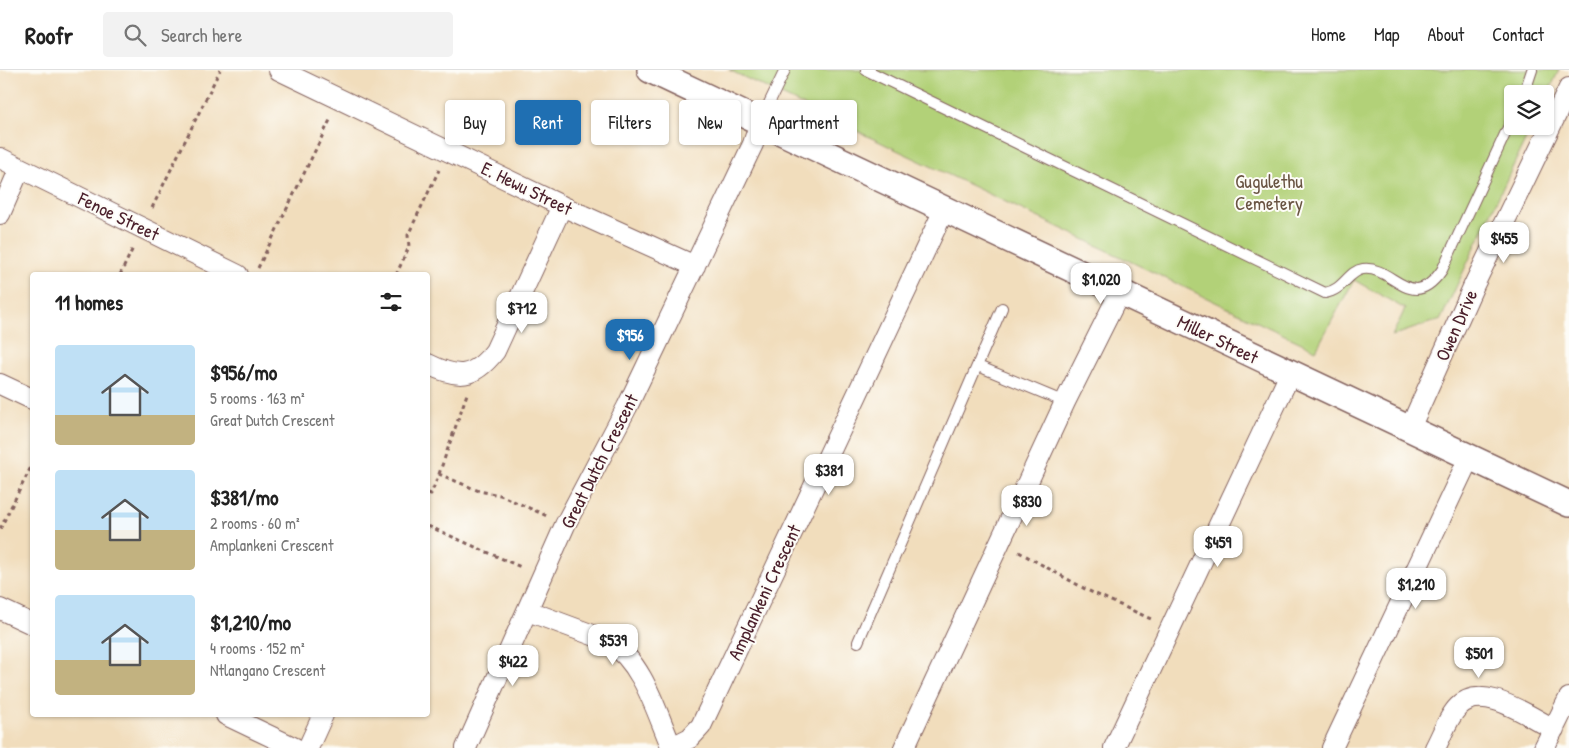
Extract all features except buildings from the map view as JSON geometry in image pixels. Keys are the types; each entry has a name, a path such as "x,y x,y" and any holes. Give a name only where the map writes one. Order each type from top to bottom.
{"street":[{"name":"E. Hewu Street","path":"279,70 450,150 562,206 695,266"},
{"name":"Miller Street","path":"650,70 751,118"},
{"name":"Owen Drive","path":"1410,428 1474,285 1569,88"},
{"name":"Great Dutch Crescent","path":"466,748 565,525 627,407 753,145"},
{"name":"Miller Street","path":"809,145 1290,374 1410,428 1469,458 1569,504"},
{"name":"Fenoe Street","path":"0,158 143,228 245,272"},
{"path":"0,214 20,168"},
{"path":"430,365 451,374 468,374 484,366 494,351 562,206"},
{"name":"Amplankeni Crescent","path":"672,748 690,738 701,726 945,208"},
{"path":"904,748 1065,402 1120,292"},
{"path":"1114,748 1290,374"},
{"path":"0,384 30,398"},
{"path":"1332,748 1469,458"},
{"path":"0,609 30,623"},
{"path":"528,611 609,641 620,649 636,667 672,748"},
{"path":"1435,748 1457,708 1467,699 1493,698 1554,729"},
{"path":"1544,748 1569,698"},
{"path":"230,717 295,748"},
{"path":"308,748 322,717"}],"lane":[{"path":"771,100 785,70"},
{"path":"866,70 1325,293 1335,292 1353,273 1362,269 1378,273 1402,286 1415,288 1435,281 1442,270 1505,135"},
{"path":"1527,85 1532,70"},
{"path":"858,642 1002,308"},
{"path":"978,366 1065,402"}],"path":[{"path":"121,272 220,70"},
{"path":"248,272 296,190 334,111"},
{"path":"397,272 409,247 408,236 450,150"},
{"path":"430,494 439,474 468,392 468,374"},
{"path":"0,530 30,470"},
{"path":"439,474 479,491 500,495 565,525"},
{"path":"430,527 543,576"},
{"path":"1012,547 1087,590 1158,622"}],"green space":[{"name":"Gugulethu Cemetery","path":"729,70 1559,70 1552,85 1504,85 1504,135 1528,135 1441,319 1392,336 1405,309 1354,280 1316,350 857,131 857,100 792,100"}]}
